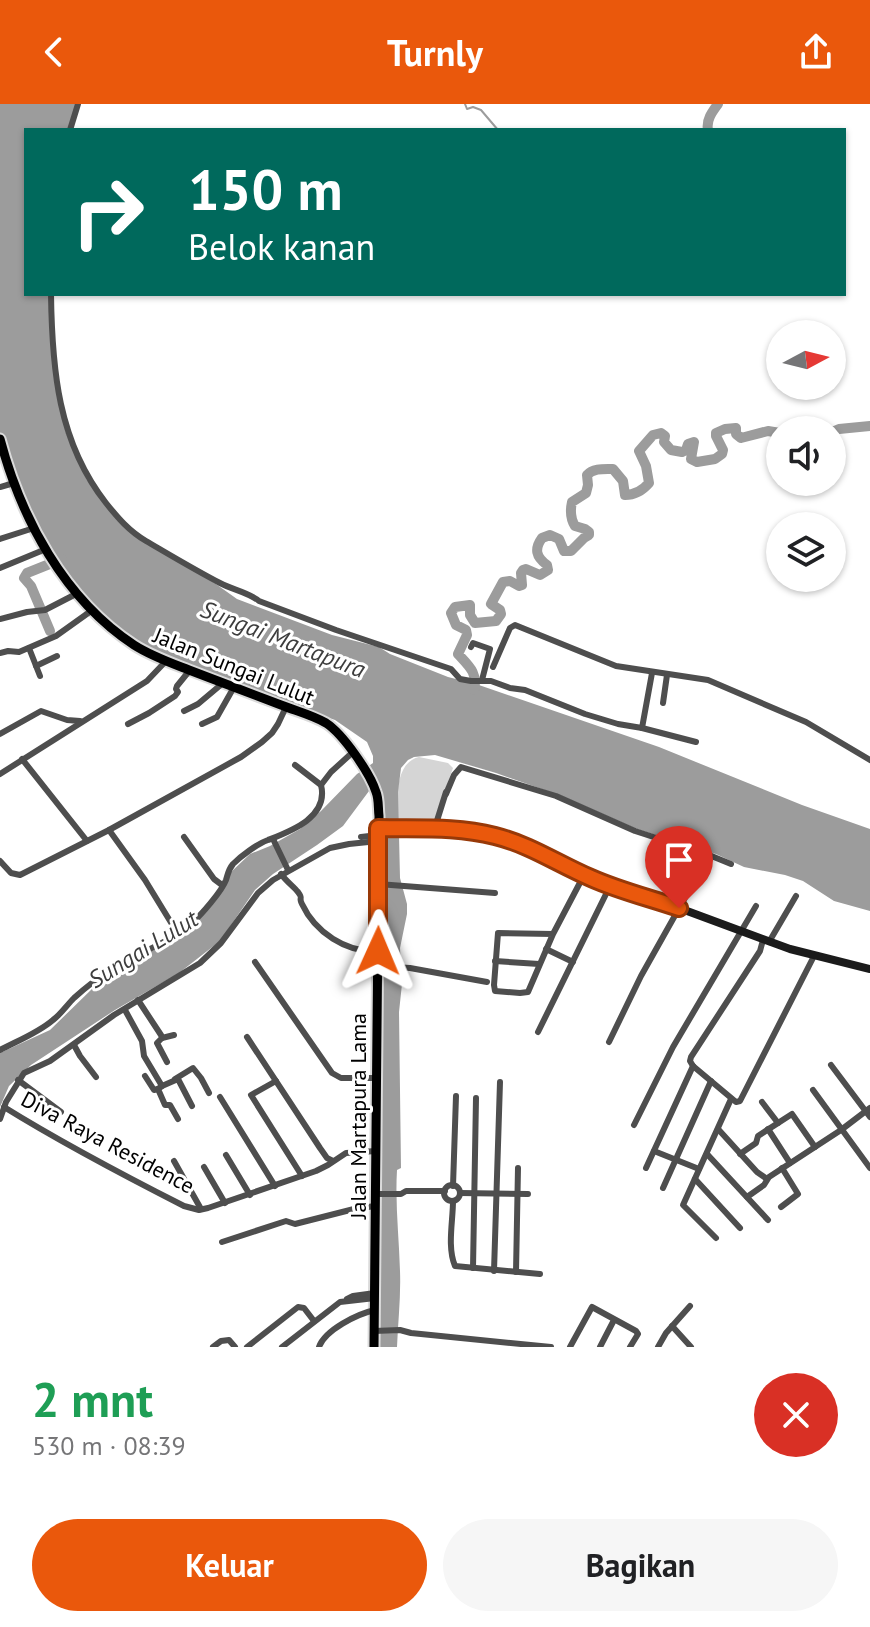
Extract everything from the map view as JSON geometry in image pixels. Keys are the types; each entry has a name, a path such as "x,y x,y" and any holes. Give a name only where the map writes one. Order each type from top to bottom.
{"main road":[{"name":"Jalan Sungai Lulut","path":"0,439 3,462 34,528 51,558 91,611 134,645 166,661 324,722 353,752 376,790"},
{"name":"Jalan Martapura Lama","path":"374,1347 375,1206 378,1194 379,833 376,790"}],"street":[{"path":"71,128 78,104"},
{"path":"51,296 51,335 59,401 67,431 89,480 129,529 219,583 269,605 451,669 460,679 491,681 525,690 585,714 696,742"},
{"path":"0,487 14,483"},
{"path":"0,539 34,528"},
{"path":"0,568 51,558"},
{"path":"0,619 42,611 76,594"},
{"path":"0,653 29,648 65,631 91,611"},
{"path":"491,681 494,664 510,628 515,625 608,664 698,678 735,690 806,722 870,760"},
{"path":"471,647 477,643 490,649 477,680"},
{"path":"29,648 40,676"},
{"path":"36,666 57,656"},
{"path":"0,774 147,681 166,661"},
{"path":"128,724 175,696 177,686 190,670"},
{"path":"642,728 652,673"},
{"path":"663,703 667,675"},
{"path":"184,711 229,685"},
{"path":"202,724 217,717 229,685"},
{"path":"0,861 11,873 20,875 109,830 254,749 278,724 286,707"},
{"path":"0,734 41,711 81,722"},
{"path":"321,785 353,752"},
{"path":"22,759 87,841"},
{"path":"0,1050 55,1019 108,971 193,923 211,903 231,865 258,845 305,822 318,811 323,800 321,785 295,765"},
{"path":"446,794 461,767 556,796 635,831 731,864"},
{"path":"435,827 453,774"},
{"path":"361,837 402,828 435,827 476,832 515,842 610,886 766,941 870,969"},
{"path":"109,830 178,934"},
{"path":"0,1119 18,1080 27,1070 50,1061 114,1015 191,969 214,951 258,893 286,870 330,848 379,833"},
{"path":"184,837 214,879 222,885"},
{"path":"273,840 290,886 330,937 335,942 360,950 378,951"},
{"path":"609,1042 641,976 709,855"},
{"path":"553,934 499,933 495,991 528,992 553,934 584,875"},
{"path":"379,884 495,893"},
{"path":"538,1032 610,886"},
{"path":"796,896 691,1057 693,1066 736,1102 740,1101 814,956"},
{"path":"634,1125 673,1047 756,906"},
{"path":"546,949 573,962"},
{"path":"495,961 539,964"},
{"path":"255,962 332,1073 341,1078 376,1078"},
{"path":"378,966 487,982"},
{"path":"138,1000 163,1038"},
{"path":"125,1010 142,1041 144,1056 165,1105 170,1105 178,1119"},
{"path":"247,1037 320,1148 333,1161"},
{"path":"167,1062 157,1043 163,1038 174,1038"},
{"path":"74,1045 96,1077"},
{"path":"747,1197 782,1168 868,1112 831,1065"},
{"path":"646,1168 693,1066"},
{"path":"145,1076 154,1090 193,1068 209,1093"},
{"path":"175,1079 178,1079 192,1106"},
{"path":"18,1080 61,1112"},
{"path":"276,1081 251,1095 302,1176"},
{"path":"663,1188 711,1081"},
{"path":"494,1271 500,1082"},
{"path":"813,1090 870,1168"},
{"path":"453,1186 456,1096"},
{"path":"220,1097 275,1186"},
{"path":"473,1268 476,1098"},
{"path":"716,1238 683,1205 731,1099"},
{"path":"762,1102 778,1123"},
{"name":"Diva Raya Residence","path":"4,1107 160,1194 184,1206 201,1209 302,1176 352,1151 376,1151"},
{"path":"740,1154 756,1143 758,1136 792,1114 815,1147"},
{"path":"718,1129 767,1179"},
{"path":"768,1129 790,1163"},
{"path":"654,1151 699,1169"},
{"path":"707,1154 768,1220"},
{"path":"226,1155 250,1195"},
{"path":"174,1161 201,1209"},
{"path":"204,1167 225,1203"},
{"path":"516,1272 518,1168"},
{"path":"781,1207 798,1194 782,1168"},
{"path":"695,1179 740,1228"},
{"path":"449,1186 453,1186 460,1193 459,1198 453,1201 447,1199 445,1193 449,1186"},
{"path":"378,1194 445,1193"},
{"path":"460,1193 528,1194"},
{"path":"453,1201 455,1266 540,1274"},
{"path":"222,1242 286,1221 295,1224 375,1206"},
{"path":"282,1347 340,1302 375,1296"},
{"path":"658,1347 690,1306"},
{"path":"247,1347 298,1307 304,1308 314,1321"},
{"path":"570,1347 592,1307 638,1332 630,1347"},
{"path":"319,1347 320,1341 344,1323 375,1310"},
{"path":"600,1347 614,1320"},
{"path":"672,1326 691,1347"},
{"path":"376,1331 400,1330 551,1347"},
{"path":"213,1347 224,1339 235,1347"}],"shaded area":[{"path":"419,757 448,763 453,768 433,824 398,825 398,785 405,767"}],"water":[{"name":"Sungai Martapura","path":"0,104 78,104 72,128 24,128 24,296 49,296 57,394 66,433 87,480 119,521 237,599 332,635 379,647 448,677 659,747 870,829 870,911 834,901 803,881 744,867 496,773 435,755 408,760 401,768 398,792 400,878 407,914 400,948 401,1168 397,1170 396,1195 400,1280 397,1347 380,1347 382,794 379,785 369,791 343,826 255,890 220,941 179,973 31,1065 9,1086 0,1107 0,1053 50,1030 94,987 117,970 182,935 212,905 230,873 250,854 300,829 357,774 373,763 373,756 367,742 335,720 153,653 122,632 84,599 54,554 23,500 0,433"}],"waterway":[{"path":"465,104 467,109 473,107 481,110 496,128"},
{"path":"708,128 709,119 718,104"},
{"path":"846,428 870,426"},
{"path":"474,690 474,674 458,654 467,635 466,630 456,625 451,613 455,607 470,605 470,615 475,623 496,621 500,610 491,604 503,582 510,581 519,586 522,585 523,570 540,575 548,570 537,553 542,538 550,535 559,539 564,551 571,551 589,535 585,529 575,526 571,511 572,502 586,493 589,473 613,469 623,481 625,495 632,494 649,483 639,451 653,435 661,433 671,450 682,452 694,442 691,459 697,462 715,459 722,454 716,433 725,429 736,428 736,434 741,438 766,432"},
{"path":"50,631 31,586 24,578 27,573 62,559"}],"route":[{"path":"378,951 378,828 435,827 494,835 539,851 616,889 679,908"}],"water label":[{"name":"Sungai Lulut","path":"143,949"}]}
